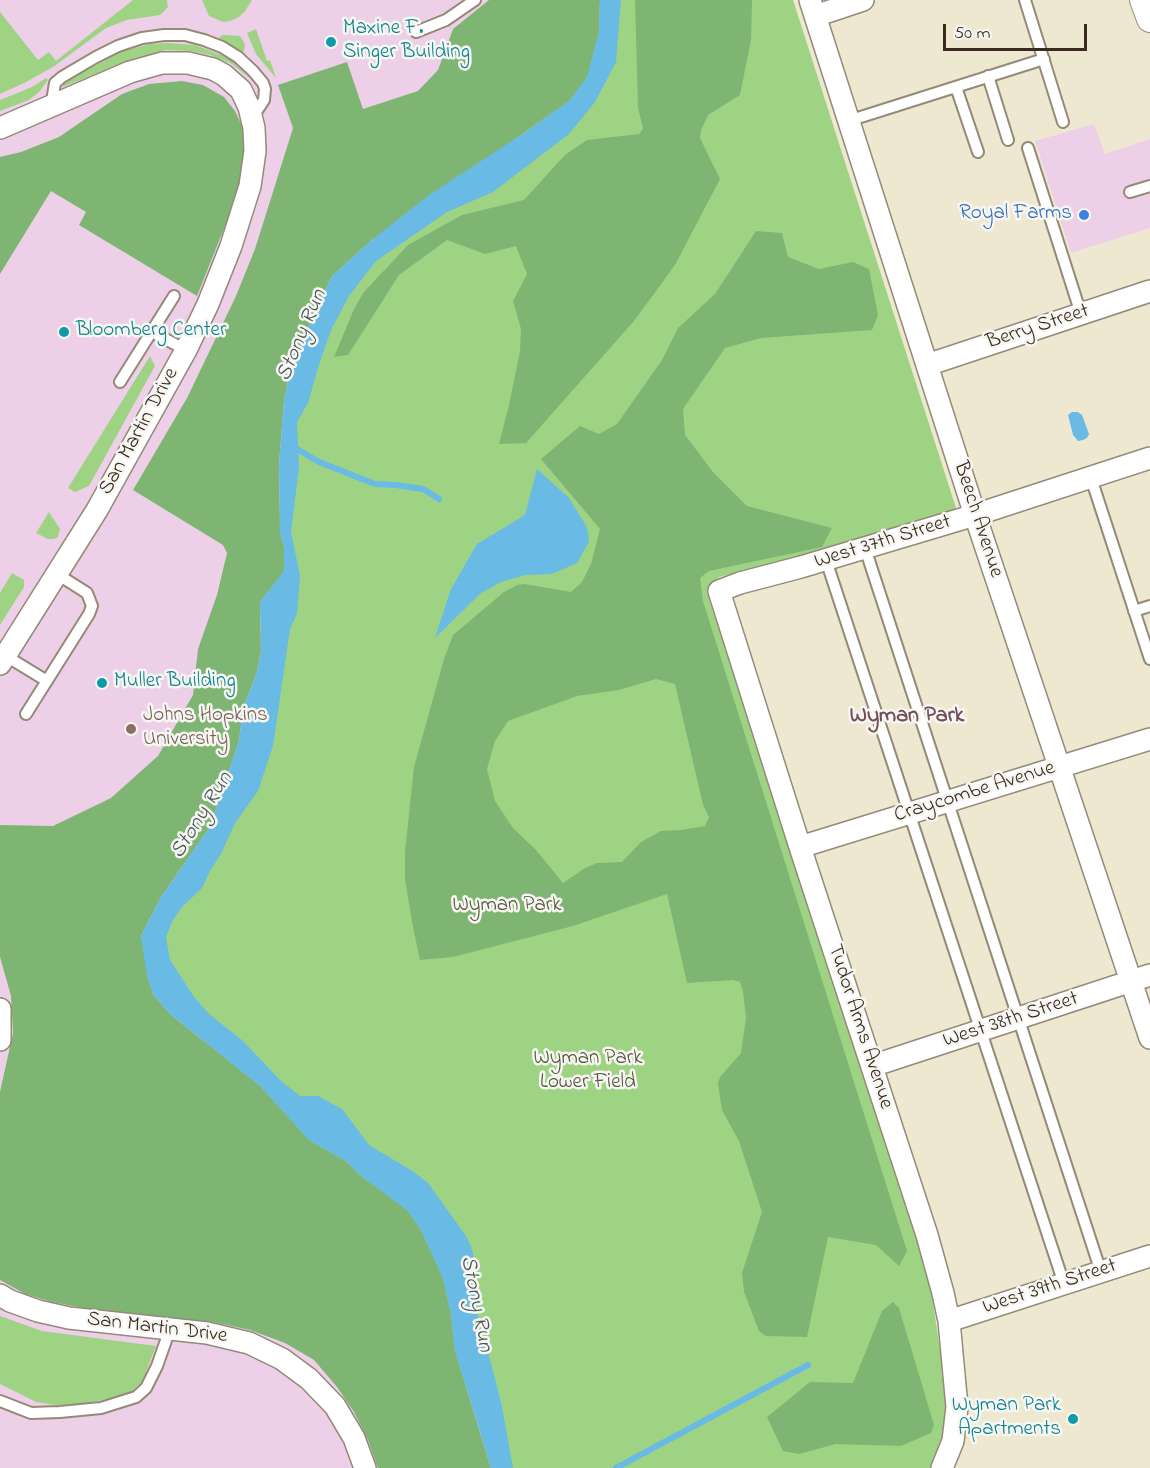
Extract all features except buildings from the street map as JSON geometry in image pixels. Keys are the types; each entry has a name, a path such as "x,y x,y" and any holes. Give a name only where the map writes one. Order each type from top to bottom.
{"street":[{"path":"812,8 863,0"},
{"path":"1143,0 1150,19"},
{"name":"Beech Avenue","path":"812,8 975,515 1059,767 1141,978 1150,1038"},
{"name":"San Martin Drive","path":"0,128 130,72 162,63 188,63 213,69 234,82 246,98 252,119 255,151 254,168 245,205 231,246 208,304 186,350 97,510 3,660"},
{"name":"Berry Street","path":"927,365 1150,291"},
{"name":"West 37th Street","path":"719,591 740,582 826,560 975,515 1150,458"},
{"name":"Tudor Arms Avenue","path":"719,591 800,848 927,1235 949,1321 957,1407 953,1441 942,1468"},
{"name":"Craycombe Avenue","path":"800,848 1150,739"},
{"name":"West 38th Street","path":"872,1066 1141,978"},
{"path":"0,1009 0,1040"},
{"name":"West 39th Street","path":"949,1321 1150,1256"},
{"name":"San Martin Drive","path":"0,1294 10,1301 38,1311 69,1318 207,1333 249,1343 282,1359 309,1379 335,1406 354,1438 365,1468"}],"lane":[{"path":"416,32 446,20 476,0"},
{"path":"1024,0 1064,122"},
{"path":"51,106 55,83 96,57 142,38 185,35 222,47 238,57 263,83 264,100 252,119"},
{"path":"848,121 1044,59"},
{"path":"988,76 1008,140"},
{"path":"956,87 978,152"},
{"path":"1028,148 1081,314"},
{"path":"1130,192 1150,186"},
{"path":"120,382 174,296"},
{"path":"152,332 186,350"},
{"path":"1091,478 1150,659"},
{"path":"865,548 1101,1272"},
{"path":"826,560 1064,1284"},
{"path":"26,714 92,606 87,593 57,574"},
{"path":"1134,611 1150,606"},
{"path":"3,660 47,681"},
{"path":"0,1401 32,1413 100,1408 136,1397 146,1388 157,1366 170,1329"}],"shaded area":[{"name":"Johns Hopkins University","path":"0,0 609,0 237,1056 502,1468 0,1468"},
{"path":"1094,124 1105,154 1150,139 1150,228 1071,253 1035,141"}],"green space":[{"path":"133,0 167,0 168,7 160,15 127,20 106,28 53,67 0,94 0,12 38,60 49,52 56,61"},
{"path":"202,0 252,0 239,17 223,22 209,16"},
{"path":"489,0 600,0 599,31 587,78 569,101 373,239 332,276 291,364 284,402 279,464 280,532 284,548 284,571 260,602 261,650 257,672 243,709 239,741 210,827 161,897 141,936 153,994 170,1014 260,1086 309,1140 347,1162 361,1176 407,1210 420,1228 443,1278 451,1315 455,1351 491,1468 378,1468 368,1440 354,1412 337,1387 314,1360 285,1343 250,1330 213,1322 183,1319 147,1320 52,1302 25,1294 0,1280 0,1092 13,1033 11,996 0,957 0,825 53,826 111,798 158,756 193,695 198,649 217,595 227,553 223,545 133,490 187,398 236,296 255,249 293,128 278,85 347,62 363,109 418,91 438,70 453,29"},
{"name":"Wyman Park","path":"609,0 793,0 956,508 953,516 719,577 707,592 926,1266 948,1407 941,1449 930,1468 502,1468 485,1412 182,1011 156,935 243,789 288,444 332,306"},
{"path":"635,0 752,0 751,40 740,95 708,115 701,130 700,138 720,179 675,265 634,321 526,443 499,444 520,351 521,329 513,301 527,274 516,246 485,254 447,240 399,275 348,355 334,357 363,293 408,245 462,215 524,200 565,155 587,140 639,134 643,129 638,107"},
{"path":"256,29 267,61 270,60 276,78 256,54 247,33"},
{"path":"222,35 240,36 245,44 243,53 218,39"},
{"path":"150,44 195,45 229,58 252,80 232,64 210,55 191,51 166,50 122,63 63,87 64,83 120,52"},
{"path":"46,78 48,80 39,92 29,100 0,111 0,100 32,87"},
{"path":"182,81 203,85 224,97 235,111 243,128 244,153 237,196 197,296 79,225 86,212 51,191 0,274 0,157 21,152 59,137 122,94 149,84"},
{"path":"756,231 782,233 788,257 819,269 853,262 869,269 878,315 872,330 761,338 725,348 683,409 685,435 713,472 747,506 832,528 822,547 709,571 700,578 703,601 907,1251 899,1266 876,1245 828,1237 807,1337 766,1336 759,1331 744,1292 742,1273 762,1212 739,1141 722,1110 718,1084 720,1077 741,1053 746,1018 743,992 740,982 733,980 687,983 667,894 573,926 453,957 420,960 405,879 405,852 414,767 444,659 453,635 504,592 517,585 525,584 571,592 582,582 591,564 600,529 541,459 580,426 599,434 617,424 662,360 678,328 715,294","holes":["656,679 675,684 703,805 709,817 705,826 661,831 641,842 622,862 597,863 563,883 536,850 513,828 495,801 487,769 495,741 508,721 577,696 619,690"]},
{"path":"150,356 155,366 89,486 75,492 68,488"},
{"path":"49,512 60,529 58,537 54,539 48,539 36,533"},
{"path":"12,573 24,580 24,587 0,625 0,593"},
{"path":"893,1302 899,1308 934,1425 931,1433 901,1446 836,1444 799,1454 783,1451 767,1417 810,1382 853,1383 882,1311"},
{"path":"0,1316 42,1331 156,1346 142,1382 128,1394 62,1406 36,1402 0,1384"}],"water":[{"name":"Stony Run","path":"600,0 621,0 616,62 595,102 569,134 493,192 447,212 376,261 349,296 331,330 308,403 297,422 299,467 291,532 300,576 297,614 290,629 273,746 258,791 235,823 202,888 181,908 166,937 170,960 194,997 209,1014 243,1041 280,1080 300,1096 318,1096 342,1109 369,1145 428,1183 466,1236 472,1249 477,1276 480,1332 501,1402 513,1468 491,1468 455,1351 451,1315 443,1278 420,1228 407,1210 361,1176 347,1162 309,1140 260,1086 170,1014 153,994 147,977 141,936 161,897 210,827 239,741 243,709 257,672 261,650 260,602 284,571 284,548 280,532 279,464 284,402 291,364 332,276 373,239 429,195 569,101 587,77 599,31"},
{"path":"1072,412 1082,415 1089,434 1083,440 1078,441 1073,435 1068,415"},
{"path":"537,469 569,498 587,527 589,542 577,563 552,574 525,575 501,582 481,593 435,638 451,589 477,544 525,515"}],"waterway":[{"path":"292,446 319,462 375,484 423,489 439,499"},
{"path":"616,1468 808,1365"}],"place":[{"name":"Maxine F. Singer Building","path":"331,42"},
{"name":"Royal Farms","path":"1084,215"},
{"name":"Bloomberg Center","path":"64,332"},
{"name":"Muller Building","path":"102,683"},
{"name":"Johns Hopkins University","path":"131,729"},
{"name":"Wyman Park Apartments","path":"1073,1419"}],"district":[{"name":"Wyman Park","path":"907,717"}],"park label":[{"name":"Wyman Park Lower Field","path":"588,1072"}]}
